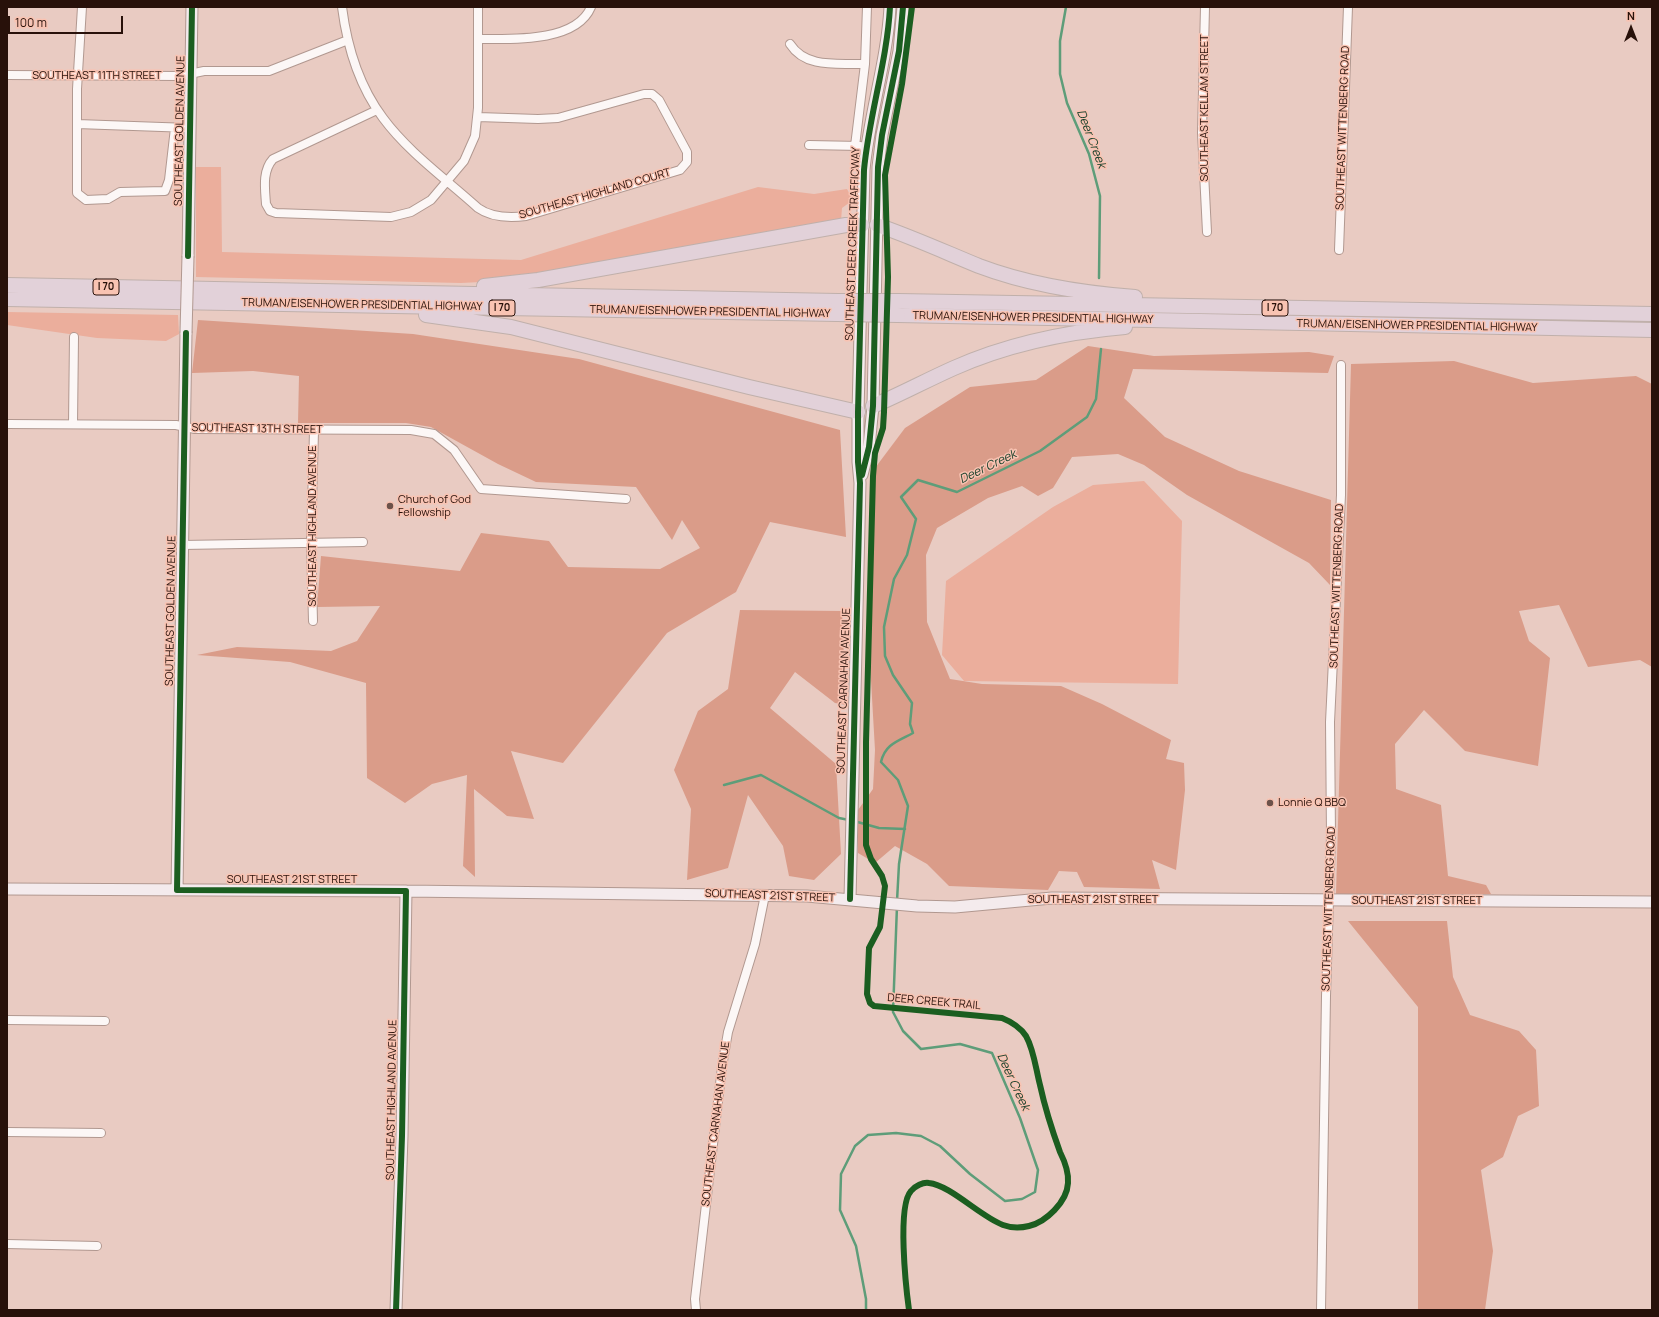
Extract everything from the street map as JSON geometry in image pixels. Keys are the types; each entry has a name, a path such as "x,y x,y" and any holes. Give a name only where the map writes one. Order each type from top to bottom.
{"highway":[{"path":"390,292 443,287 489,286 538,280 846,225 862,225"},
{"path":"877,225 911,237 992,270 1057,288 1111,295 1192,300 1248,308"},
{"name":"TRUMAN/EISENHOWER PRESIDENTIAL HIGHWAY","path":"7,285 390,292 838,307"},
{"name":"TRUMAN/EISENHOWER PRESIDENTIAL HIGHWAY","path":"7,299 304,304 898,308 1248,308 1635,314 1652,313"},
{"path":"304,304 367,312 452,317 511,327 749,387 858,412"},
{"name":"TRUMAN/EISENHOWER PRESIDENTIAL HIGHWAY","path":"898,308 1208,321 1652,330"},
{"path":"873,406 959,366 1023,343 1061,335 1110,328 1208,321"},
{"path":"1603,329 1652,336"}],"street":[{"path":"82,7 77,90 77,193 86,200 108,199 120,192 164,191 169,180 175,128"},
{"name":"SOUTHEAST GOLDEN AVENUE","path":"177,890 192,7"},
{"path":"342,7 348,40 358,72 377,110 406,144 448,181"},
{"path":"377,110 273,159 265,174 267,208 276,213 397,216 422,207 431,200 464,161 470,150 478,117 478,7"},
{"path":"478,39 538,38 580,23 586,17 591,7"},
{"path":"809,145 861,146 867,7"},
{"name":"SOUTHEAST DEER CREEK TRAFFICWAY","path":"858,412 862,225 861,146 885,51 890,7"},
{"name":"SOUTHEAST DEER CREEK TRAFFICWAY","path":"873,406 878,167 882,135 899,51 903,7"},
{"name":"SOUTHEAST KELLAM STREET","path":"1205,7 1202,133 1207,232"},
{"name":"SOUTHEAST WITTENBERG ROAD","path":"1339,250 1348,7"},
{"name":"SOUTHEAST 11TH STREET","path":"7,75 180,76 204,71 269,71 348,40"},
{"path":"790,44 800,57 810,61 865,64"},
{"name":"SOUTHEAST HIGHLAND COURT","path":"448,181 481,210 500,216 517,217 680,170 687,162 687,152 659,100 652,94 644,94 558,118 478,117"},
{"path":"77,124 190,128"},
{"path":"862,225 877,225"},
{"path":"73,424 74,337"},
{"name":"SOUTHEAST WITTENBERG ROAD","path":"1321,1310 1331,836 1330,722 1341,495 1341,365"},
{"path":"858,412 873,406"},
{"name":"SOUTHEAST CARNAHAN AVENUE","path":"860,483 869,447 873,406"},
{"name":"SOUTHEAST CARNAHAN AVENUE","path":"850,899 860,483 858,462 858,412"},
{"name":"SOUTHEAST 13TH STREET","path":"7,424 176,425 194,429 314,431 412,430 434,434 454,450 481,489 626,499"},
{"name":"SOUTHEAST HIGHLAND AVENUE","path":"313,621 311,543 314,431"},
{"path":"182,545 363,542"},
{"name":"SOUTHEAST 21ST STREET","path":"7,889 765,895 850,899 917,906 955,907 1052,898 1652,902"},
{"name":"SOUTHEAST HIGHLAND AVENUE","path":"396,1310 402,1128 406,891"},
{"name":"SOUTHEAST CARNAHAN AVENUE","path":"696,1310 695,1299 722,1067 728,1032 755,944 765,895"},
{"path":"7,1020 105,1021"},
{"path":"7,1132 101,1133"},
{"path":"7,1244 97,1246"}],"shaded area":[{"path":"196,167 221,167 222,252 521,260 758,187 814,194 847,189 853,200 842,208 841,221 500,281 461,283 196,277"},
{"path":"7,312 178,315 179,334 166,341 97,338 7,325"},
{"path":"198,320 413,334 579,359 840,430 846,537 770,522 736,592 667,633 563,763 511,751 534,819 507,816 474,789 475,877 463,866 467,775 432,784 405,803 367,778 366,683 290,662 197,655 237,647 331,651 357,641 380,606 317,607 321,556 460,571 481,533 549,541 568,567 660,569 700,548 682,520 672,540 636,487 536,482 498,464 431,427 406,423 298,423 299,376 253,371 192,373"},
{"path":"1088,346 1154,356 1309,352 1334,356 1328,373 1133,369 1124,398 1165,437 1239,471 1331,500 1330,585 1309,563 1187,495 1144,465 1118,454 1072,457 1053,488 1038,496 1022,486 988,498 937,528 926,555 927,622 950,679 982,684 1061,686 1102,704 1171,740 1166,759 1184,763 1185,790 1176,870 1152,860 1160,889 1084,887 1077,872 1059,871 1048,890 949,886 927,864 895,846 875,863 858,853 858,810 873,789 875,750 868,628 868,557 875,468 905,428 970,387 1036,380"},
{"path":"1454,361 1533,383 1636,376 1652,384 1652,667 1640,660 1588,667 1559,605 1519,611 1529,641 1550,658 1538,766 1465,751 1424,710 1395,744 1396,789 1441,805 1448,876 1486,885 1491,894 1336,894 1351,364"},
{"path":"1144,481 1182,521 1178,684 964,681 942,655 946,581 1053,507 1093,485"},
{"path":"740,610 842,611 846,705 835,703 795,672 770,708 836,764 841,854 814,880 789,876 783,846 748,795 728,868 687,880 691,809 674,770 698,711 728,689"},
{"path":"1348,921 1447,921 1453,977 1470,1015 1519,1031 1536,1050 1539,1106 1518,1116 1503,1157 1481,1170 1493,1251 1485,1310 1418,1310 1418,1007"}],"waterway":[{"name":"Deer Creek","path":"1066,7 1060,41 1060,74 1067,103 1089,154 1100,196 1099,278"},
{"name":"Deer Creek","path":"897,901 899,864 908,806 898,780 881,762 889,747 913,733 910,724 912,703 893,675 885,656 884,627 894,579 907,555 916,519 901,497 918,480 957,492 1040,451 1087,417 1096,399 1101,349"},
{"path":"724,785 761,775 839,818 849,820"},
{"path":"854,821 879,828 905,829"},
{"name":"Deer Creek","path":"866,1310 866,1299 856,1246 840,1210 841,1174 855,1146 868,1135 896,1133 921,1136 940,1146 970,1174 1005,1201 1022,1199 1035,1192 1038,1170 1020,1118 992,1053 960,1044 921,1049 903,1031 893,1012 897,906"}],"cycle path":[{"path":"188,256 192,7"},
{"path":"850,899 860,483 858,462 858,412 864,170 866,149 882,68 890,7"},
{"path":"862,475 869,447 873,406 878,167 882,135 899,51 903,7"},
{"name":"DEER CREEK TRAIL","path":"909,1310 903,1229 904,1213 911,1191 922,1184 929,1183 937,1185 956,1195 994,1221 1006,1226 1019,1227 1036,1224 1049,1216 1060,1204 1067,1190 1068,1183 1066,1167 1046,1111 1031,1047 1026,1036 1018,1027 1002,1018 874,1006 870,1003 867,994 869,948 880,927 885,886 882,876 871,859 866,845 866,742 873,476 875,453 883,428 888,277 885,175 902,84 912,7"},
{"path":"186,333 177,890 406,891 402,1136 396,1310"}],"place":[{"name":"Church of God Fellowship","path":"390,506"},
{"name":"Lonnie Q BBQ","path":"1270,803"}]}
